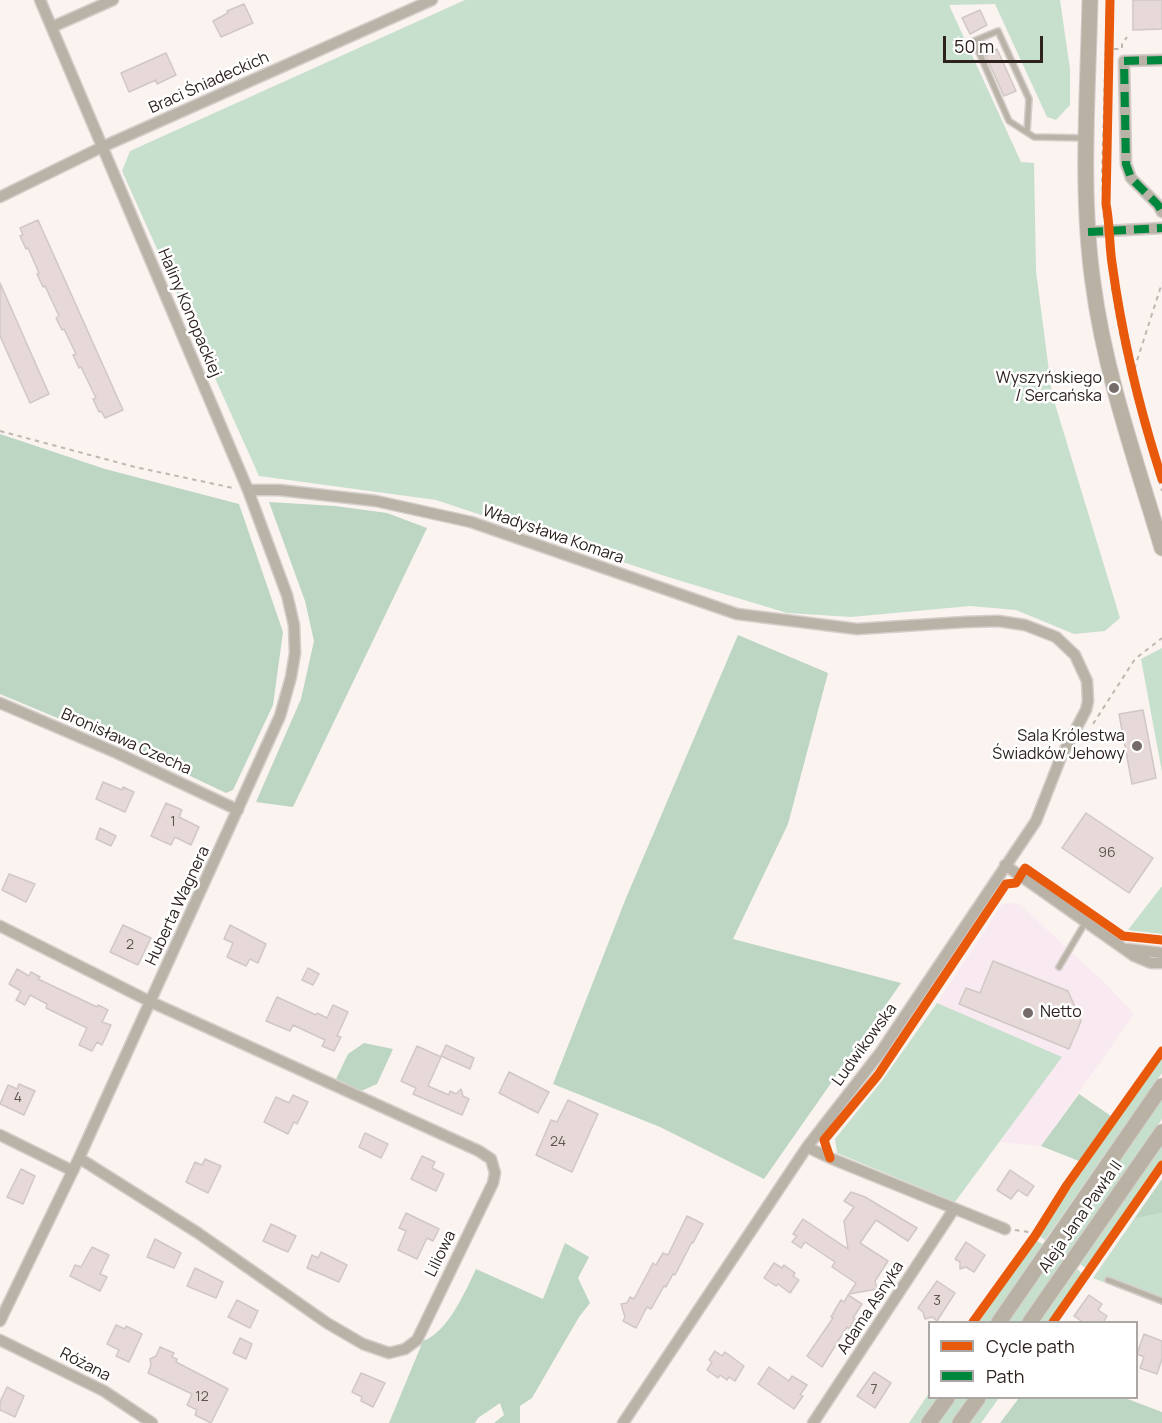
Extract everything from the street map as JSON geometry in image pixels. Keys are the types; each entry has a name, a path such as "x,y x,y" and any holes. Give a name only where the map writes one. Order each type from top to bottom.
{"street":[{"name":"Haliny Konopackiej","path":"39,0 248,490"},
{"path":"52,27 112,0"},
{"name":"Braci Śniadeckich","path":"0,197 102,147 432,0"},
{"path":"1090,0 1086,187 1093,283 1114,388 1162,548"},
{"path":"1162,60 1124,61 1126,164 1131,178 1162,212"},
{"path":"1088,232 1162,228"},
{"name":"Władysława Komara","path":"248,490 279,490 376,501 471,522 737,614 857,629 998,621 1025,625 1056,637 1075,655 1082,667"},
{"name":"Huberta Wagnera","path":"0,1321 73,1171 280,716 295,653 292,613 248,490"},
{"name":"Ludwikowska","path":"623,1423 807,1147 880,1053 1036,821 1061,757 1078,727 1088,702 1087,681 1082,667"},
{"name":"Bronisława Czecha","path":"0,703 117,753 238,810"},
{"path":"1005,865 1134,957 1151,963 1162,963"},
{"path":"0,926 150,1002"},
{"path":"1119,947 1162,953"},
{"name":"Liliowa","path":"79,1158 198,1233 336,1329 372,1348 389,1353 405,1349 417,1340 493,1183 495,1173 491,1159 479,1151 150,1002"},
{"name":"Aleja Jana Pawła II","path":"1000,1321 1162,1086"},
{"name":"Aleja Jana Pawła II","path":"1031,1321 1162,1132"},
{"path":"0,1135 73,1171"},
{"path":"807,1147 1005,1229"},
{"name":"Adama Asnyka","path":"813,1423 954,1209"},
{"name":"Różana","path":"0,1340 104,1391 152,1423"},
{"path":"929,1423 946,1399"},
{"path":"960,1423 977,1399"}],"lane":[{"path":"1027,132 1029,99 998,30 974,42 1009,120 1034,137 1087,138"},
{"path":"1059,967 1085,923"},
{"path":"1108,1280 1162,1301"}],"path":[{"path":"1108,0 1107,231 1130,374 1162,491"},
{"path":"1096,49 1122,49 1122,44 1127,38"},
{"path":"1130,374 1134,370 1162,283"},
{"path":"1130,374 1162,479"},
{"path":"0,430 135,467 248,490"},
{"path":"1078,727 1088,733 1135,658 1162,638"},
{"path":"1005,1229 1038,1232"},
{"path":"1029,1245 1038,1232"}],"shaded area":[{"path":"1018,903 1107,985 1134,1014 1041,1146 1000,1142 1061,1057 937,1003 1002,904"}],"green space":[{"path":"465,0 1060,0 1070,69 1070,105 1056,120 1047,117 995,4 949,5 1021,162 1034,163 1036,271 1052,394 1120,618 1105,631 1074,634 1016,610 970,606 851,617 787,613 668,577 436,500 259,476 122,171 130,151"},
{"path":"0,434 105,469 239,504 283,632 273,705 233,790 226,793 146,755 0,694"},
{"path":"269,502 335,506 387,513 427,528 293,807 256,802 301,699 314,641 305,601"},
{"path":"738,635 828,673 788,824 733,939 901,983 764,1179 660,1127 553,1084 626,898"},
{"path":"1162,648 1162,772 1141,659"},
{"path":"1162,886 1162,934 1128,930"},
{"path":"937,1003 1062,1057 955,1202 837,1153 835,1139 881,1082"},
{"path":"364,1043 393,1049 377,1084 361,1091 336,1079 348,1054"},
{"path":"1162,1056 1162,1073 1045,1240 1038,1235"},
{"path":"1079,1094 1111,1116 1079,1161 1041,1146"},
{"path":"1162,1100 1162,1119 1068,1256 1059,1249"},
{"path":"1162,1145 1162,1161 1087,1269 1080,1264"},
{"path":"1162,1179 1162,1213 1134,1219"},
{"path":"1162,1213 1162,1305 1093,1278 1134,1219"},
{"path":"1036,1240 1044,1245 991,1321 980,1321"},
{"path":"565,1243 589,1257 578,1278 590,1303 579,1317 532,1398 520,1406 520,1423 494,1423 504,1415 500,1403 478,1418 475,1423 389,1423 423,1341 432,1336 448,1320 476,1269 543,1299"},
{"path":"1055,1254 1065,1260 1022,1321 1009,1321"},
{"path":"1077,1269 1083,1274 1051,1321 1041,1321"},
{"path":"928,1394 928,1399 936,1399 920,1423 909,1423"},
{"path":"955,1399 968,1399 952,1423 938,1423"},
{"path":"986,1399 998,1399 981,1423 970,1423"},
{"path":"1018,1399 1128,1399 1162,1412 1162,1423 1000,1423"}],"building":[{"path":"1133,0 1162,0 1162,29 1133,30"},
{"path":"244,4 253,23 221,37 213,21 228,13 227,11"},
{"path":"980,10 987,25 970,34 962,18"},
{"path":"997,49 1016,91 1004,96 985,54"},
{"path":"166,53 176,75 157,84 156,80 129,92 121,73"},
{"path":"38,220 123,410 105,418 101,411 99,412 93,399 96,398 81,367 79,368 73,355 76,354 56,318 59,316 37,274 39,273 28,248 26,249 20,236 23,235 20,228"},
{"path":"0,283 49,394 30,403 0,336"},
{"name":"Sala Królestwa Świadków Jehowy","path":"1143,710 1156,778 1132,784 1119,714"},
{"path":"103,782 134,792 125,812 96,799"},
{"path":"166,803 182,810 179,817 199,827 191,845 175,837 171,845 151,836"},
{"path":"1086,813 1153,858 1129,893 1062,848"},
{"path":"100,828 116,836 111,846 96,839"},
{"path":"9,874 35,884 26,902 2,890"},
{"path":"123,925 151,938 138,965 110,952"},
{"path":"230,925 266,944 258,963 250,959 246,966 227,957 233,943 224,939"},
{"name":"Netto","path":"993,961 1068,991 1081,1021 1069,1049 959,1004 966,988 980,993"},
{"path":"308,968 319,974 313,985 302,980"},
{"path":"17,969 29,976 31,972 40,977 38,979 108,1010 102,1022 111,1025 102,1045 97,1042 92,1051 79,1045 87,1028 46,1008 47,1004 30,995 25,1005 16,1000 21,991 9,984"},
{"path":"277,997 327,1018 333,1005 348,1012 337,1036 341,1037 334,1051 322,1046 325,1040 293,1025 290,1031 266,1021"},
{"path":"446,1045 474,1058 470,1069 441,1056"},
{"path":"417,1046 441,1057 428,1086 449,1095 450,1091 456,1094 461,1089 463,1096 469,1099 462,1115 413,1094 416,1088 401,1081"},
{"path":"509,1072 549,1092 538,1113 499,1093"},
{"path":"19,1084 35,1091 24,1115 0,1104 8,1085 17,1089"},
{"path":"293,1095 308,1102 297,1124 294,1122 288,1134 264,1122 276,1097 289,1103"},
{"path":"568,1100 598,1114 572,1172 536,1155 551,1120 557,1122"},
{"path":"365,1133 388,1144 381,1158 359,1147"},
{"path":"422,1156 435,1162 432,1168 444,1174 436,1191 411,1179"},
{"path":"205,1159 221,1166 208,1193 186,1182 195,1162 202,1165"},
{"path":"21,1169 35,1176 23,1204 7,1197"},
{"path":"1010,1170 1034,1186 1027,1196 1018,1190 1011,1199 997,1190"},
{"path":"851,1192 865,1197 917,1228 908,1241 876,1220 860,1243 888,1261 875,1281 877,1289 849,1294 856,1283 832,1267 835,1262 805,1242 801,1248 792,1242 797,1236 793,1234 803,1219 848,1249 844,1221 854,1207 844,1201"},
{"path":"406,1213 439,1229 433,1241 427,1238 417,1259 398,1250 406,1231 399,1228"},
{"path":"687,1216 703,1224 675,1275 673,1274 666,1287 664,1286 651,1309 647,1307 636,1328 623,1321 625,1317 621,1304 627,1303 630,1297 634,1299 653,1263 656,1265 663,1253 668,1255"},
{"path":"271,1224 296,1236 288,1252 263,1241"},
{"path":"155,1239 181,1253 174,1268 147,1257"},
{"path":"966,1242 985,1255 974,1272 966,1267 960,1269 960,1262 955,1259"},
{"path":"92,1247 109,1255 100,1274 107,1277 100,1291 70,1276 75,1265 81,1267"},
{"path":"321,1252 347,1265 339,1282 307,1268 312,1255 318,1258"},
{"path":"774,1263 782,1268 784,1265 795,1273 793,1276 799,1280 790,1293 764,1278"},
{"path":"195,1268 223,1282 216,1298 187,1286"},
{"path":"937,1281 955,1293 937,1321 932,1317 925,1319 923,1312 918,1308"},
{"path":"848,1295 862,1304 849,1329 847,1327 822,1367 807,1356 833,1318 831,1317 841,1300 844,1302"},
{"path":"1089,1295 1102,1304 1098,1310 1107,1316 1104,1321 1081,1321 1074,1316"},
{"path":"237,1300 258,1311 250,1328 228,1317"},
{"path":"116,1325 125,1329 126,1326 142,1334 129,1362 116,1356 119,1350 107,1344"},
{"path":"1144,1334 1162,1341 1162,1359 1157,1374 1140,1368 1144,1357 1138,1354"},
{"path":"240,1338 252,1344 246,1359 233,1353"},
{"path":"160,1347 174,1353 172,1357 177,1359 176,1362 228,1389 211,1423 195,1415 197,1410 187,1405 192,1394 148,1373 151,1365 150,1359 156,1356"},
{"path":"715,1351 722,1356 725,1352 744,1366 735,1381 729,1377 727,1380 720,1375 718,1378 707,1370 712,1362 709,1360"},
{"path":"769,1367 789,1381 792,1376 807,1385 794,1409 758,1384"},
{"path":"874,1372 891,1383 875,1408 857,1396"},
{"path":"361,1373 385,1383 373,1407 361,1401 362,1397 352,1392"},
{"path":"7,1387 24,1396 15,1417 0,1410 0,1402"}],"marked path":[{"path":"1162,60 1124,61 1126,164 1131,178 1162,212"},
{"path":"1088,232 1162,228"}],"cycle path":[{"path":"1110,0 1106,204 1111,256 1132,372 1162,479"},
{"path":"830,1158 824,1140 878,1075 1006,884 1016,883 1025,868 1123,936 1162,940"},
{"path":"974,1321 1162,1051"},
{"path":"1054,1321 1162,1165"}],"place":[{"name":"Wyszyńskiego / Sercańska","path":"1114,388"},
{"name":"Sala Królestwa Świadków Jehowy","path":"1137,746"},
{"name":"Netto","path":"1028,1013"}]}
